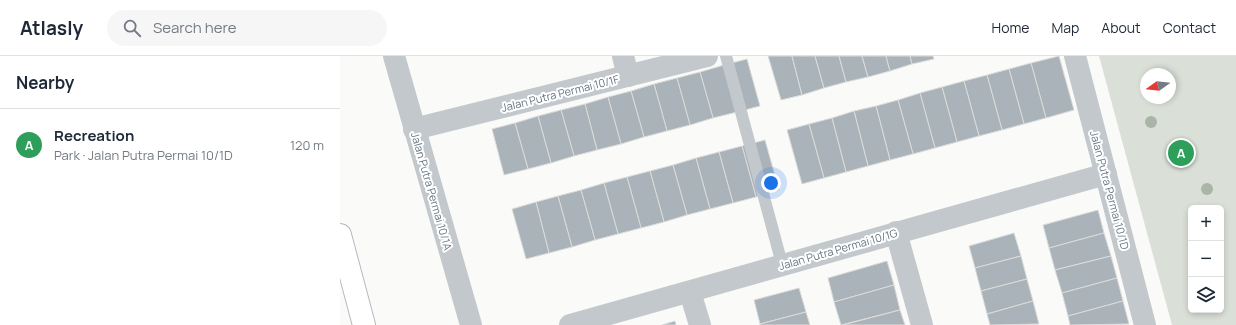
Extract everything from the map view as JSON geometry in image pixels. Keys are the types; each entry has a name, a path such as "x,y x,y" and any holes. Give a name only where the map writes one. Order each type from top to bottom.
{"main road":[{"path":"340,235 364,325"}],"street":[{"name":"Jalan Putra Permai 10/1A","path":"394,56 471,325"},
{"name":"Jalan Putra Permai 10/1F","path":"414,129 626,66 707,56"},
{"name":"Jalan Putra Permai 10/1D","path":"1075,56 1145,325"},
{"name":"Jalan Putra Permai 10/1G","path":"570,325 690,292 782,264 1106,174"},
{"path":"896,232 922,325"},
{"path":"690,292 700,325"}],"lane":[{"path":"726,56 782,264"}],"shaded area":[{"path":"1099,56 1236,56 1236,325 1172,325"}],"building":[{"path":"768,56 792,56 802,95 781,100"},
{"path":"792,56 815,56 824,88 802,95"},
{"path":"815,56 839,56 846,82 824,88"},
{"path":"839,56 862,56 868,77 846,82"},
{"path":"862,56 886,56 890,71 868,77"},
{"path":"886,56 910,56 912,64 890,71"},
{"path":"910,56 933,56 934,59 912,64"},
{"path":"1059,56 1074,110 1046,118 1031,63"},
{"path":"747,59 760,106 737,112 724,65"},
{"path":"1031,63 1046,118 1024,124 1009,69"},
{"path":"724,65 737,112 713,118 700,72"},
{"path":"1009,69 1024,124 1002,130 987,75"},
{"path":"700,72 713,118 690,125 677,78"},
{"path":"987,75 1002,130 979,136 964,81"},
{"path":"677,78 690,125 667,131 654,84"},
{"path":"964,81 979,136 957,142 942,87"},
{"path":"654,84 667,131 644,137 631,91"},
{"path":"942,87 957,142 935,148 920,93"},
{"path":"631,91 644,137 621,144 608,97"},
{"path":"920,93 935,148 913,154 898,100"},
{"path":"608,97 621,144 597,150 585,104"},
{"path":"898,100 913,154 890,160 876,106"},
{"path":"585,104 597,150 574,156 561,110"},
{"path":"876,106 890,160 868,166 854,111"},
{"path":"561,110 574,156 551,163 538,116"},
{"path":"854,111 868,166 846,172 832,118"},
{"path":"538,116 551,163 528,169 515,123"},
{"path":"832,118 846,172 824,178 809,124"},
{"path":"515,123 528,169 504,175 492,129"},
{"path":"809,124 824,178 802,184 787,130"},
{"path":"765,140 779,190 756,197 742,146"},
{"path":"742,146 756,197 733,203 719,152"},
{"path":"719,152 733,203 710,209 696,158"},
{"path":"696,158 710,209 687,215 673,165"},
{"path":"673,165 687,215 664,222 650,171"},
{"path":"650,171 664,222 641,228 627,177"},
{"path":"627,177 641,228 618,234 604,183"},
{"path":"604,183 618,234 595,240 581,190"},
{"path":"581,190 595,240 572,247 558,196"},
{"path":"558,196 572,247 549,253 536,202"},
{"path":"536,202 549,253 526,259 512,209"},
{"path":"1098,210 1104,233 1049,248 1043,225"},
{"path":"1014,233 1021,256 975,268 969,246"},
{"path":"1104,233 1111,256 1055,270 1049,248"},
{"path":"1021,256 1027,279 981,291 975,268"},
{"path":"1111,256 1117,278 1062,293 1055,270"},
{"path":"887,261 894,285 834,302 828,278"},
{"path":"1117,278 1123,301 1068,316 1062,293"},
{"path":"1027,279 1033,301 987,314 981,291"},
{"path":"894,285 900,310 841,325 834,302"},
{"path":"799,288 806,312 760,324 754,300"},
{"path":"1033,301 1039,324 990,325 987,314"},
{"path":"1123,301 1129,324 1070,325 1068,316"},
{"path":"900,310 905,325 843,325"},
{"path":"806,312 810,325 760,325 760,324"},
{"path":"675,321 676,325 662,325"}],"place":[{"name":"Recreation","path":"1181,153"}]}
